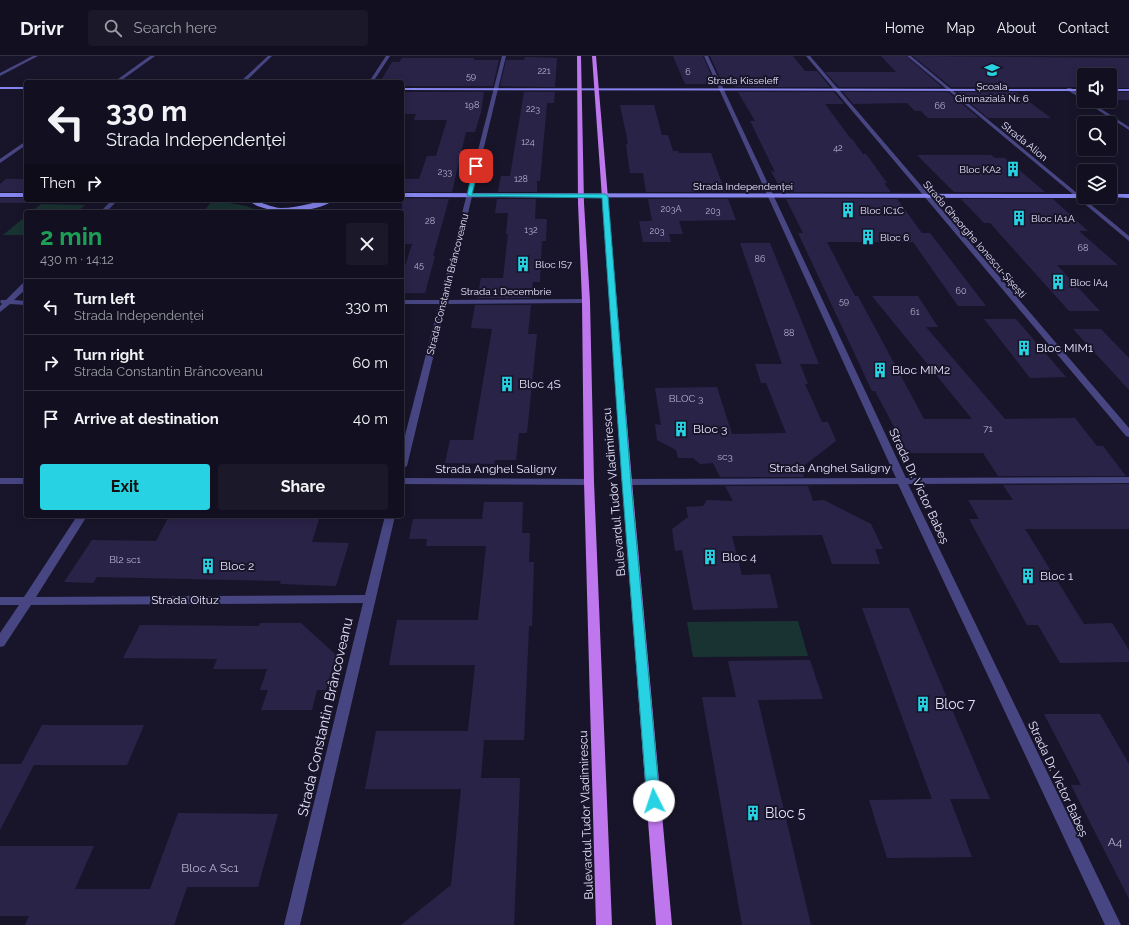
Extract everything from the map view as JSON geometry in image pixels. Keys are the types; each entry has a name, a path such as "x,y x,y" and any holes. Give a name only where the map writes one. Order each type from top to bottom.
{"main road":[{"name":"Bulevardul Tudor Vladimirescu","path":"579,56 581,196 586,301 589,482 604,925"},
{"name":"Bulevardul Tudor Vladimirescu","path":"594,56 627,482 664,925"}],"street":[{"path":"0,75 36,56"},
{"path":"119,80 153,56"},
{"path":"244,80 270,56"},
{"path":"372,80 388,56"},
{"name":"Strada Constantin Brâncoveanu","path":"404,458 504,56"},
{"name":"Strada Dr. Victor Babeș","path":"706,56 902,481 1113,925"},
{"name":"Strada Gheorghe Ionescu-Șișești","path":"808,56 925,196 1129,434"},
{"name":"Strada Alion","path":"909,56 1077,193"},
{"path":"0,88 24,88"},
{"name":"Strada Kisseleff","path":"404,89 1077,90"},
{"path":"1069,90 1077,95"},
{"path":"1117,90 1129,90"},
{"path":"1097,108 1129,129"},
{"path":"0,161 24,145"},
{"path":"0,195 24,195"},
{"name":"Strada Independenței","path":"404,195 1077,196"},
{"path":"1117,196 1129,196"},
{"path":"105,210 113,202"},
{"path":"254,202 263,207 280,210"},
{"path":"292,210 312,207 326,202"},
{"name":"Strada Alion","path":"1090,204 1129,239"},
{"path":"0,310 4,302 24,287"},
{"name":"Strada 1 Decembrie","path":"404,302 586,301"},
{"path":"4,302 24,302"},
{"name":"Strada Anghel Saligny","path":"627,482 1129,480"},
{"path":"0,481 24,481"},
{"name":"Strada Anghel Saligny","path":"404,481 589,482"},
{"path":"0,643 81,518"},
{"name":"Strada Constantin Brâncoveanu","path":"292,925 390,518"},
{"name":"Strada Oituz","path":"0,601 370,599"}],"green space":[{"path":"211,202 224,202 246,206 257,210 205,210"},
{"path":"41,204 85,205 79,210 34,210"},
{"path":"24,218 24,235 3,235"},
{"path":"798,621 808,656 693,657 687,622"}],"building":[{"path":"673,56 703,56 715,84 685,84"},
{"path":"710,56 793,56 805,71 817,71 830,87 735,87 734,84 723,84"},
{"path":"881,56 906,56 942,87 839,87 825,72 896,72"},
{"name":"Școala Gimnazială Nr. 6","path":"913,56 1129,58 1129,88 1117,88 1117,68 1077,68 1077,87 951,87"},
{"path":"525,57 557,58 555,87 500,86 506,60 524,60"},
{"path":"402,58 474,58 474,60 499,60 493,86 404,86 404,80 381,80 392,62 399,62"},
{"path":"404,92 484,92 481,112 475,132 466,132 452,192 404,192 404,179 419,179 427,156 436,156 447,120 414,120 416,114 404,114"},
{"path":"524,92 555,92 554,103 547,103 540,181 537,181 537,192 498,192 501,176 510,176"},
{"path":"738,92 834,92 844,104 825,104 863,154 866,154 887,183 884,183 891,192 782,192 771,171 775,172 750,121 755,121"},
{"path":"843,92 948,92 979,118 928,118 921,111 915,111 907,103 853,104"},
{"path":"957,92 1016,92 1051,118 988,118"},
{"path":"1117,92 1129,92 1129,100 1117,100"},
{"path":"620,105 654,105 662,135 668,135 673,151 678,151 679,153 711,153 725,192 646,192 643,173 630,173 626,145 628,143"},
{"path":"917,155 991,155 995,158 1005,158 1045,192 954,192"},
{"path":"6,179 24,179 24,192 0,192 0,184"},
{"path":"0,198 24,198 24,202 26,202 26,203 0,203"},
{"path":"404,198 449,199 433,256 435,256 425,293 404,293 404,269 412,244 404,244 404,210 402,210 402,202 404,202"},
{"path":"497,199 536,199 535,219 547,219 546,241 542,241 540,282 533,282 531,298 477,298 481,278 503,278 508,234 506,234 508,213 495,213"},
{"path":"648,199 728,199 736,220 679,221 683,234 669,234 671,242 643,242 639,221 652,221"},
{"path":"786,199 897,199 922,233 930,233 986,306 958,306 913,242 827,242 855,296 858,296 924,419 972,419 872,296 918,296 938,327 926,327 1005,419 1075,418 1097,446 1103,446 1126,476 998,476 983,453 908,453 875,391 872,391 798,233 803,233"},
{"path":"961,199 1053,199 1088,231 1079,231 1118,265 1057,265 1100,311 1069,311 990,223 984,223"},
{"path":"740,243 770,243 819,364 800,364 808,384 805,384 822,422 828,422 836,441 801,468 804,477 720,477 713,463 700,464 693,458 678,458 676,450 657,440 655,424 661,425 655,388 717,387 732,434 786,433 766,383 761,383 755,364 782,364"},
{"name":"Bloc 4S","path":"475,305 531,305 528,334 537,334 527,433 519,433 516,460 495,460 494,464 445,463 450,440 473,440 492,329 471,328"},
{"name":"Bloc MIM1","path":"984,319 1016,319 1066,377 1030,378"},
{"path":"1073,329 1101,329 1129,358 1129,390"},
{"name":"Bloc 1","path":"1129,484 1129,529 1025,529 1084,624 1112,623 1129,650 1129,662 1060,663 1038,625 1027,625 969,519 979,519 968,500 1013,500 1003,485"},
{"name":"Bloc 4","path":"725,486 808,486 813,501 824,500 871,524 883,549 875,549 880,564 832,564 822,535 732,536 742,575 770,574 778,608 693,610 682,550 675,551 672,529 688,517 686,507 703,506 707,500 733,501"},
{"path":"484,502 523,502 522,533 530,533 529,562 534,562 532,626 529,626 524,740 484,740 481,778 520,778 514,925 401,925 451,885 461,789 365,789 376,731 468,731 475,665 389,665 397,620 478,620 486,546 426,546 427,539 409,539 413,519 482,519"},
{"name":"Bloc 2","path":"168,518 319,518 312,542 349,543 336,586 280,584 281,581 97,577 93,583 64,582 92,540 156,541"},
{"name":"Bloc 7","path":"862,608 909,608 990,799 950,799 972,857 887,858 869,800 932,799"},
{"path":"260,623 301,623 336,655 326,690 317,690 312,710 261,710 268,690 260,690 267,669 213,669 217,659 123,658 140,625 259,626"},
{"name":"Bloc 5","path":"810,660 823,699 758,700 811,925 742,925 702,697 736,697 728,661"},
{"path":"1044,714 1100,714 1129,764 1129,899 1071,785 1081,785"},
{"path":"42,725 144,725 127,765 34,765 0,830 0,764 21,764"},
{"path":"178,813 278,814 258,887 187,887 174,925 25,925 29,916 0,916 0,846 94,846 75,889 150,889"}],"place":[{"name":"Școala Gimnazială Nr. 6","path":"992,70"},
{"name":"Bloc KA2","path":"1013,169"},
{"name":"Bloc IC1C","path":"848,210"},
{"name":"Bloc IA1A","path":"1019,218"},
{"name":"Bloc 6","path":"868,237"},
{"name":"Bloc IS7","path":"523,264"},
{"name":"Bloc IA4","path":"1058,282"},
{"name":"Bloc MIM1","path":"1024,348"},
{"name":"Bloc MIM2","path":"880,370"},
{"name":"Bloc 4S","path":"507,384"},
{"name":"Bloc 3","path":"681,429"},
{"name":"Bloc 4","path":"710,557"},
{"name":"Bloc 2","path":"208,566"},
{"name":"Bloc 1","path":"1028,576"},
{"name":"Bloc 7","path":"923,704"},
{"name":"Bloc 5","path":"753,813"}],"route":[{"path":"476,166 469,195 605,196 654,801"}]}
